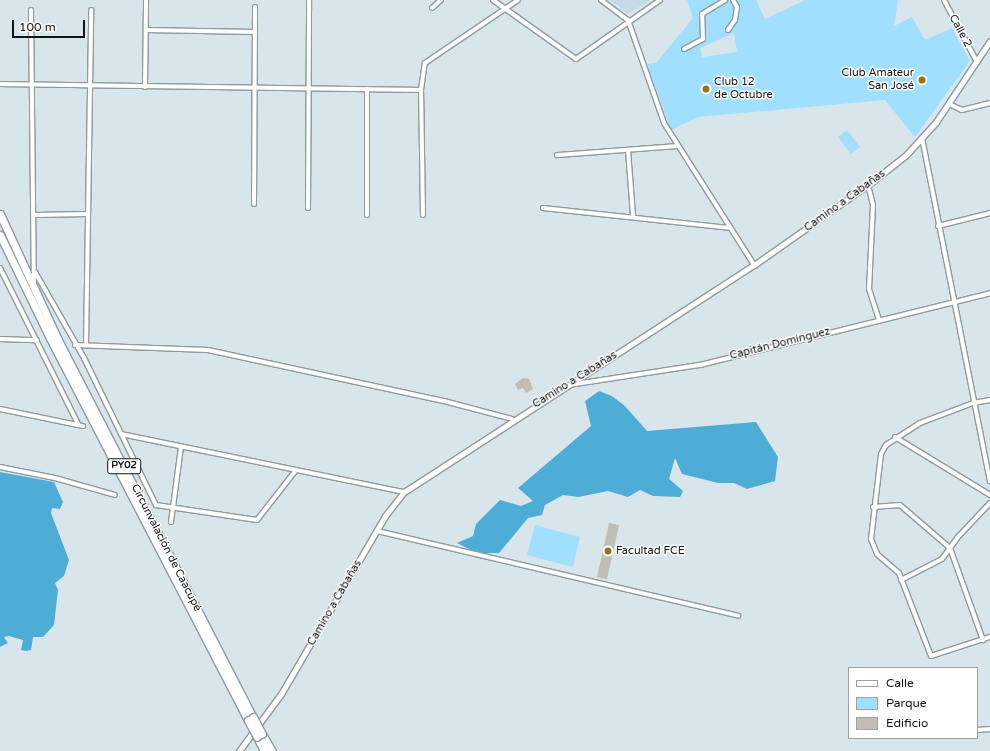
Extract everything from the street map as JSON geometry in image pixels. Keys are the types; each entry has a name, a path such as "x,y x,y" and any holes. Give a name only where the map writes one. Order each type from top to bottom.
{"highway":[{"name":"Circunvalación de Caacupé","path":"0,214 34,290 259,736 264,751"},
{"name":"Circunvalación de Caacupé","path":"0,235 50,338 250,718"},
{"name":"Circunvalación de Caacupé","path":"259,736 272,751"}],"street":[{"path":"145,87 146,0"},
{"path":"308,208 309,0"},
{"path":"432,8 441,0"},
{"path":"494,0 504,9 576,59 628,20 660,0"},
{"path":"423,215 422,69 430,58 518,0"},
{"path":"601,0 628,20 664,123 676,146 754,265"},
{"path":"684,49 703,38 702,14 726,0"},
{"path":"728,30 735,20 737,7 732,0"},
{"name":"Calle 2","path":"944,0 976,64"},
{"path":"254,204 255,8"},
{"path":"31,10 35,215 34,290"},
{"path":"86,345 91,10"},
{"path":"146,30 255,32"},
{"name":"Camino a Cabañas","path":"239,751 282,694 377,531 404,492 512,419 569,385 754,265 868,185 922,138 950,104 990,41"},
{"path":"0,85 421,90"},
{"path":"367,89 367,215"},
{"path":"950,104 962,110 990,103"},
{"path":"922,138 953,302 990,481"},
{"path":"557,155 676,146"},
{"path":"628,150 633,215"},
{"path":"868,185 873,205 869,289 879,320"},
{"path":"543,208 633,215 729,228"},
{"path":"938,226 990,213"},
{"path":"35,215 88,214"},
{"path":"0,268 78,424"},
{"path":"35,272 75,345 156,505 257,520 296,470"},
{"name":"Capitán Dominguez","path":"569,385 700,365 990,293"},
{"path":"0,338 37,340"},
{"path":"75,345 208,350 444,401 512,419"},
{"path":"990,400 974,403 920,423 895,437 881,454 873,507 873,549 895,569 901,580 931,656 990,637"},
{"path":"0,409 84,426"},
{"path":"121,434 404,492"},
{"path":"895,437 990,495"},
{"path":"170,522 181,447"},
{"path":"984,451 990,451"},
{"path":"0,467 55,478 115,496"},
{"path":"901,580 933,567 990,503"},
{"path":"873,507 900,505 950,548 983,640"},
{"path":"377,531 738,616"},
{"path":"978,730 990,729"}],"shaded area":[{"path":"610,0 651,0 628,14"},
{"path":"599,391 612,396 625,406 647,431 756,422 778,457 775,481 747,489 734,483 718,483 682,474 675,458 669,479 683,491 680,497 653,496 640,490 628,497 608,491 578,497 563,495 545,505 542,515 528,518 499,553 477,553 457,543 473,536 476,524 500,500 521,506 533,501 518,488 591,426 585,401"},
{"path":"0,472 54,482 63,502 60,509 52,508 51,513 69,560 64,576 55,583 58,590 54,625 43,637 33,637 31,650 26,651 21,650 23,640 9,636 4,637 8,643 0,647"}],"green space":[{"path":"687,0 756,0 765,19 805,0 898,0 894,26 912,17 925,40 952,28 970,61 915,137 885,100 698,117 671,130 647,64 656,63 693,18","holes":["734,33 737,52 702,57 700,48"]},
{"path":"847,130 860,147 851,154 838,137"},
{"path":"535,525 580,537 573,567 527,555"}],"building":[{"path":"523,378 529,379 533,389 526,393 523,388 518,390 515,384"},
{"name":"Facultad FCE","path":"609,523 619,525 607,579 597,577"}],"place":[{"name":"Club Amateur San José","path":"922,80"},
{"name":"Club 12 de Octubre","path":"706,89"},
{"name":"Facultad FCE","path":"608,551"}]}
